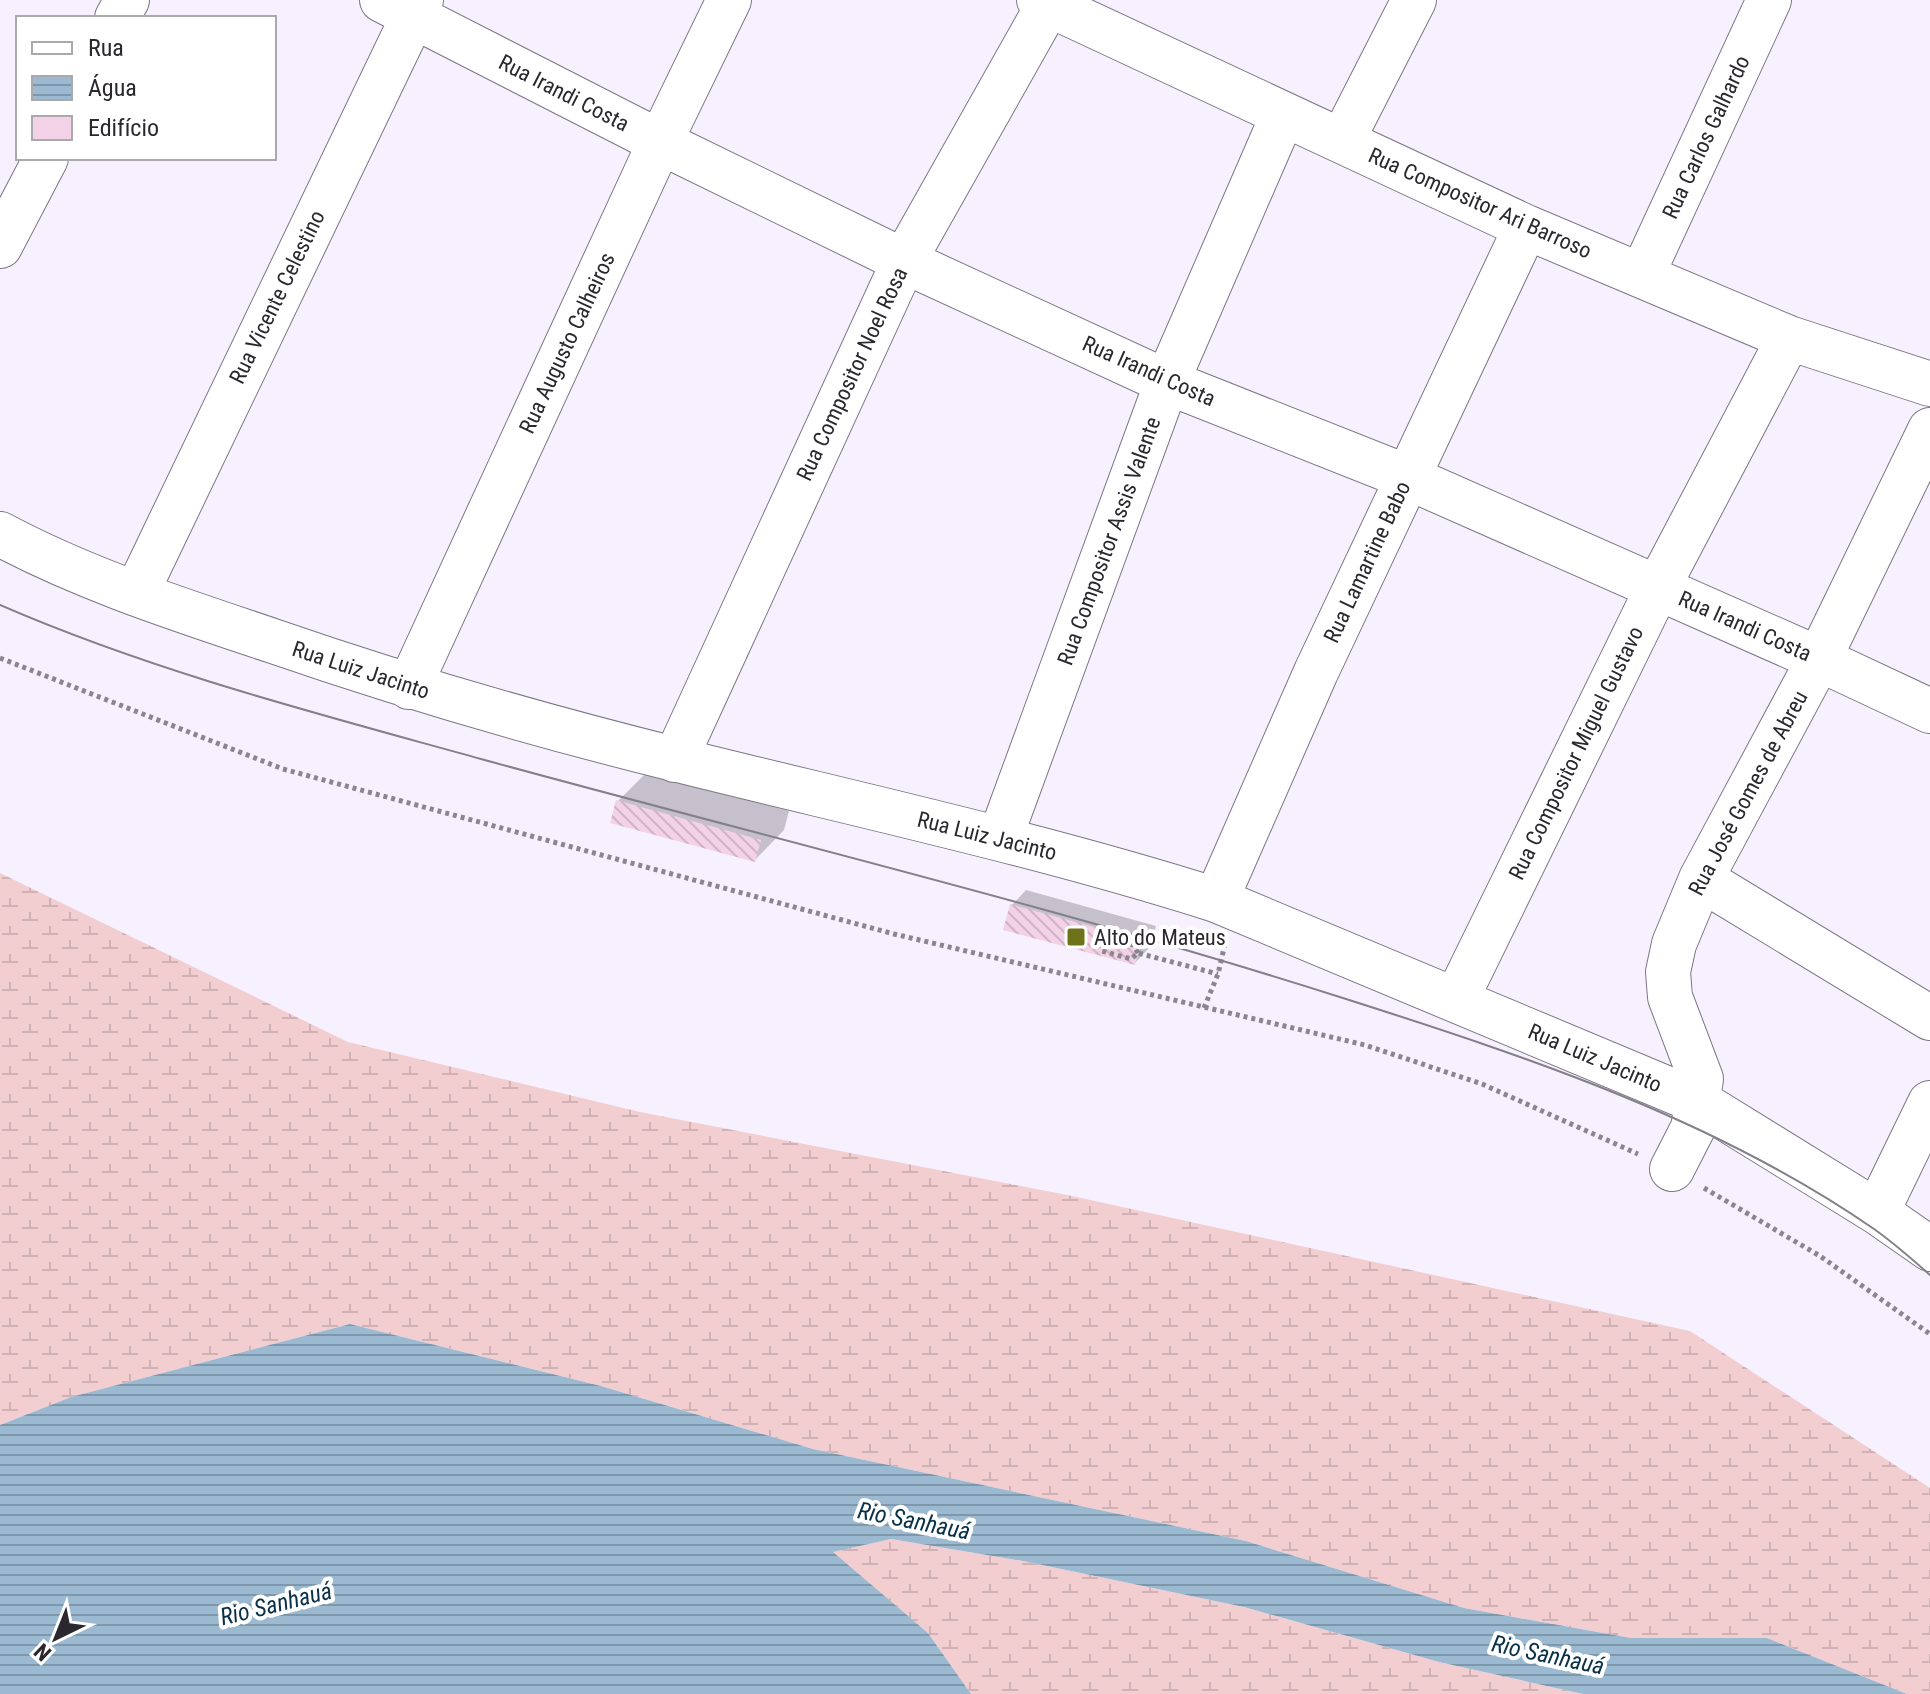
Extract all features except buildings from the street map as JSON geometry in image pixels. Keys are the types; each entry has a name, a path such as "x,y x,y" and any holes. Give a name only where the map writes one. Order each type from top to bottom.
{"street":[{"name":"Rua Augusto Calheiros","path":"409,687 660,142 729,0"},
{"path":"1342,141 1414,0"},
{"name":"Rua Carlos Galhardo","path":"1642,275 1769,0"},
{"name":"Rua Compositor Ari Barroso","path":"1046,2 1526,227 1789,338 1930,384"},
{"name":"Rua Compositor Noel Rosa","path":"675,760 904,261 1046,2"},
{"name":"Rua Irandi Costa","path":"405,5 660,142 904,261 1167,382 1407,477 1930,711"},
{"name":"Rua Vicente Celestino","path":"136,594 405,5"},
{"name":"Rua Compositor Assis Valente","path":"1000,838 1167,382 1283,115"},
{"path":"0,246 45,160"},
{"name":"Rua Lamartine Babo","path":"1216,900 1316,672 1526,227"},
{"name":"Rua Compositor Miguel Gustavo","path":"1456,1000 1658,587 1789,338"},
{"name":"Rua José Gomes de Abreu","path":"1672,1169 1693,1128 1701,1079 1670,997 1668,972 1674,944 1701,879 1819,659 1930,430"},
{"name":"Rua Luiz Jacinto","path":"0,534 136,594 409,687 675,760 1000,838 1216,900 1699,1102 1877,1212 1930,1249"},
{"path":"1701,879 1930,1018"},
{"path":"1877,1212 1930,1103"}],"path":[{"path":"0,658 283,769 894,934 1365,1045 1482,1084 1672,1169 1820,1256 1930,1334"},
{"path":"1138,953 1131,959 1102,951 1098,943 1106,938 1133,945 1138,953 1218,974"},
{"path":"1204,1008 1218,974 1223,951"}],"green space":[{"path":"0,873 348,1042 640,1112 1072,1196 1690,1331 1930,1488 1930,1694 1907,1694 1767,1638 1631,1638 1464,1608 1246,1541 813,1449 601,1386 350,1324 71,1397 0,1425"},
{"path":"891,1539 1023,1561 1244,1607 1439,1662 1583,1694 971,1694 928,1633 832,1552"}],"water":[{"name":"Rio Sanhauá","path":"350,1324 601,1386 813,1449 1246,1541 1464,1608 1631,1638 1767,1638 1907,1694 1583,1694 1439,1662 1244,1607 1023,1561 891,1539 833,1552 928,1633 971,1694 0,1694 0,1425 71,1397"}],"tram line":[{"path":"0,605 117,651 238,690 481,759 1131,934 1483,1044 1619,1094 1750,1155 1874,1229 1930,1275"}],"place":[{"name":"Alto do Mateus","path":"1076,937"}]}
